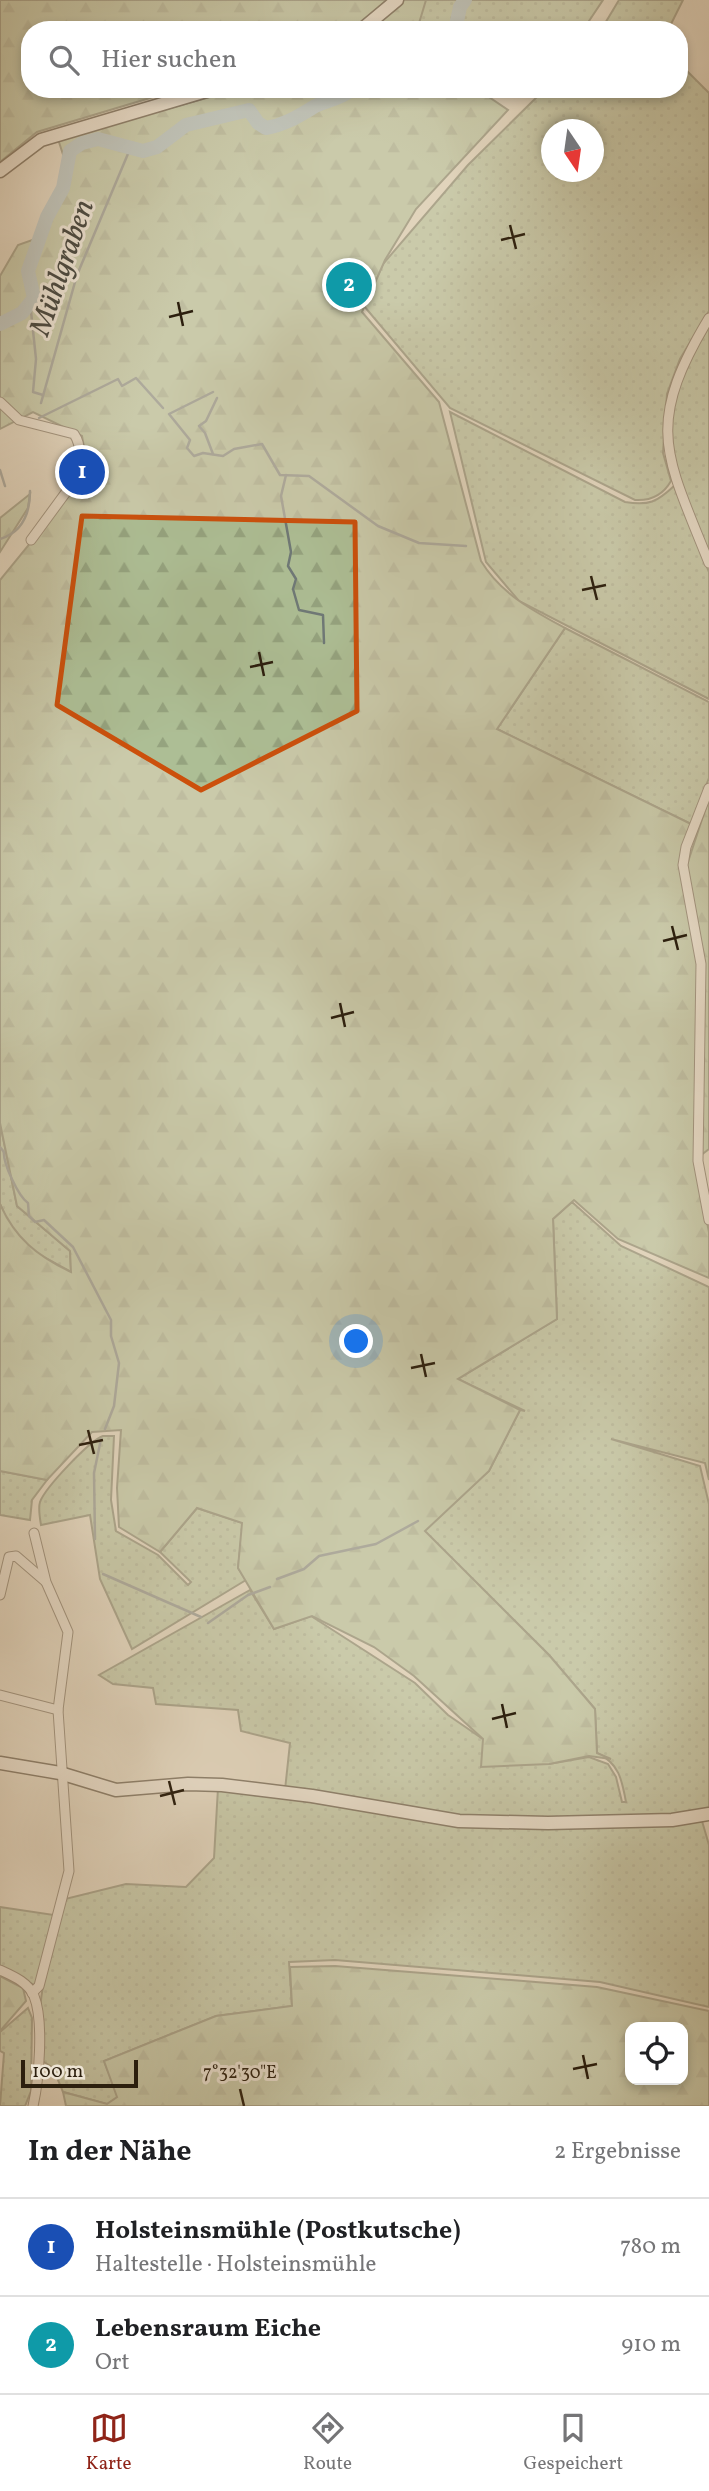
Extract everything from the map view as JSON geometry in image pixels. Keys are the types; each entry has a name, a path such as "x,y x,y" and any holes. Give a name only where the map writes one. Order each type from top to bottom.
{"street":[{"path":"372,21 397,0"},
{"path":"0,172 41,140 183,98"},
{"path":"709,318 679,370 667,416 674,476 709,563"},
{"path":"0,402 19,420 65,430 78,439 79,470 67,493 30,540"},
{"path":"709,788 686,848 683,865 701,964 698,1161 709,1220"},
{"path":"33,1993 39,1986 69,1871 60,1773 58,1710 68,1632 46,1581 34,1533"},
{"path":"0,1595 9,1557 16,1556 46,1581"},
{"path":"0,1695 58,1710"},
{"path":"0,1763 60,1773 116,1790 188,1784 240,1788 482,1823 671,1820 709,1814"},
{"path":"0,1970 22,1980 33,1993 37,2016 38,2066 33,2106"}],"highlighted area":[{"path":"82,516 355,522 357,711 201,790 57,705"}],"green space":[{"path":"0,0 386,0 374,15 363,21 21,21 21,98 150,98 37,132 0,162"},
{"path":"403,0 426,0 420,21 379,21"},
{"path":"420,0 603,0 589,21 393,21"},
{"path":"619,0 683,0 672,21 606,21"},
{"path":"688,72 709,93 709,311 680,359 667,394 663,453 671,481 656,496 635,500 450,408 364,306 383,264 468,165 536,98 688,98"},
{"path":"206,98 490,98 508,110 416,209 385,260 362,312 439,402 481,561 508,592 529,608 565,628 497,729 691,824 684,845 699,964 694,1156 709,1232 709,1278 618,1239 574,1200 553,1219 557,1319 458,1379 520,1410 489,1471 425,1531 549,1655 595,1709 597,1753 611,1759 589,1756 549,1764 481,1767 483,1739 414,1676 374,1647 312,1616 274,1629 238,1568 242,1523 197,1508 160,1552 119,1527 117,1488 121,1430 92,1432 47,1480 0,1471 0,1204 13,1227 28,1245 71,1272 70,1251 17,1206 0,1123 0,580 50,519 87,465 82,436 33,412 0,429 0,276 18,245 41,237 67,167 58,139"},
{"path":"709,326 709,554 684,492 673,449 672,428 673,406 679,383"},
{"path":"450,412 625,502 652,502 674,486 709,572 709,699 519,601 486,562"},
{"path":"30,494 28,508 0,552 0,518"},
{"path":"565,628 709,702 709,778 691,824 497,729"},
{"path":"709,798 709,1149 700,1156 705,964 687,865"},
{"path":"0,1123 17,1206 70,1251 71,1272 31,1250 9,1225 0,1204"},
{"path":"572,1202 621,1246 709,1287 709,1480 705,1463 611,1439 700,1466 709,1504 709,1809 674,1815 460,1817 285,1790 290,1743 241,1731 238,1710 156,1704 153,1688 113,1684 99,1675 250,1590 274,1629 311,1616 415,1683 448,1715 483,1739 549,1764 589,1757 608,1764 616,1777 622,1802 626,1802 621,1779 615,1767 597,1753 595,1709 549,1655 424,1531 489,1471 520,1410 525,1411 458,1379 557,1319 553,1219"},
{"path":"103,1436 114,1436 111,1500 116,1531 158,1555 188,1585 191,1582 160,1552 197,1508 243,1523 238,1568 246,1580 132,1649 100,1579 90,1515 41,1525 40,1502 50,1486 78,1455"},
{"path":"0,1471 47,1480 32,1500 30,1520 0,1515"},
{"path":"218,1788 460,1825 702,1821 709,1845 709,2007 600,1982 335,1960 289,1962 292,2006 216,2016 104,2061 118,2097 107,2104 63,2092 53,2068 41,2060 39,2019 44,1978 65,1899 126,1884 186,1887 214,1858"},
{"path":"0,1907 54,1915 36,1986 0,1966"},
{"path":"335,1966 597,1987 709,2011 709,2106 66,2106 63,2092 107,2104 117,2097 104,2061 216,2016 292,2006 290,1967"},
{"path":"0,1976 23,1988 26,2001 0,2031"},
{"path":"28,2008 32,2018 31,2091 25,2106 0,2106 4,2053 0,2051 0,2032"}],"waterway":[{"path":"457,21 460,7 465,0"},
{"path":"0,324 22,313 34,298 28,271 47,217 63,188 70,151 82,143 98,139 143,151 157,147 186,125 249,110 258,123 266,128 279,125 336,98"},
{"name":"Mühlgraben","path":"41,403 77,275 130,149"},
{"path":"30,302 36,359 33,392 43,395"},
{"path":"39,418 118,379 122,386 136,378 163,408"},
{"path":"213,392 169,414 190,440 187,448 194,456 203,453 223,456 234,449 262,444 280,475 309,476 378,526 419,543 466,546"},
{"path":"213,454 205,433 199,426 206,421 217,398"},
{"path":"0,470 5,486"},
{"path":"286,475 281,496 291,552 288,566 296,579 293,589 299,610 323,615 324,643"},
{"name":"Mühlgraben","path":"0,539 14,532 24,521 29,507 30,491"},
{"path":"0,1147 12,1179 28,1203 29,1216 35,1222 44,1220 73,1247 111,1320 111,1336 119,1363 114,1406 105,1429"},
{"path":"95,1539 94,1473 101,1439"},
{"path":"277,1579 304,1569 319,1556 376,1544 418,1521"},
{"path":"103,1574 201,1617"},
{"path":"208,1623 248,1595 270,1587"}],"place":[{"name":"Lebensraum Eiche","path":"349,285"},
{"name":"Holsteinsmühle (Postkutsche)","path":"82,472"}]}
